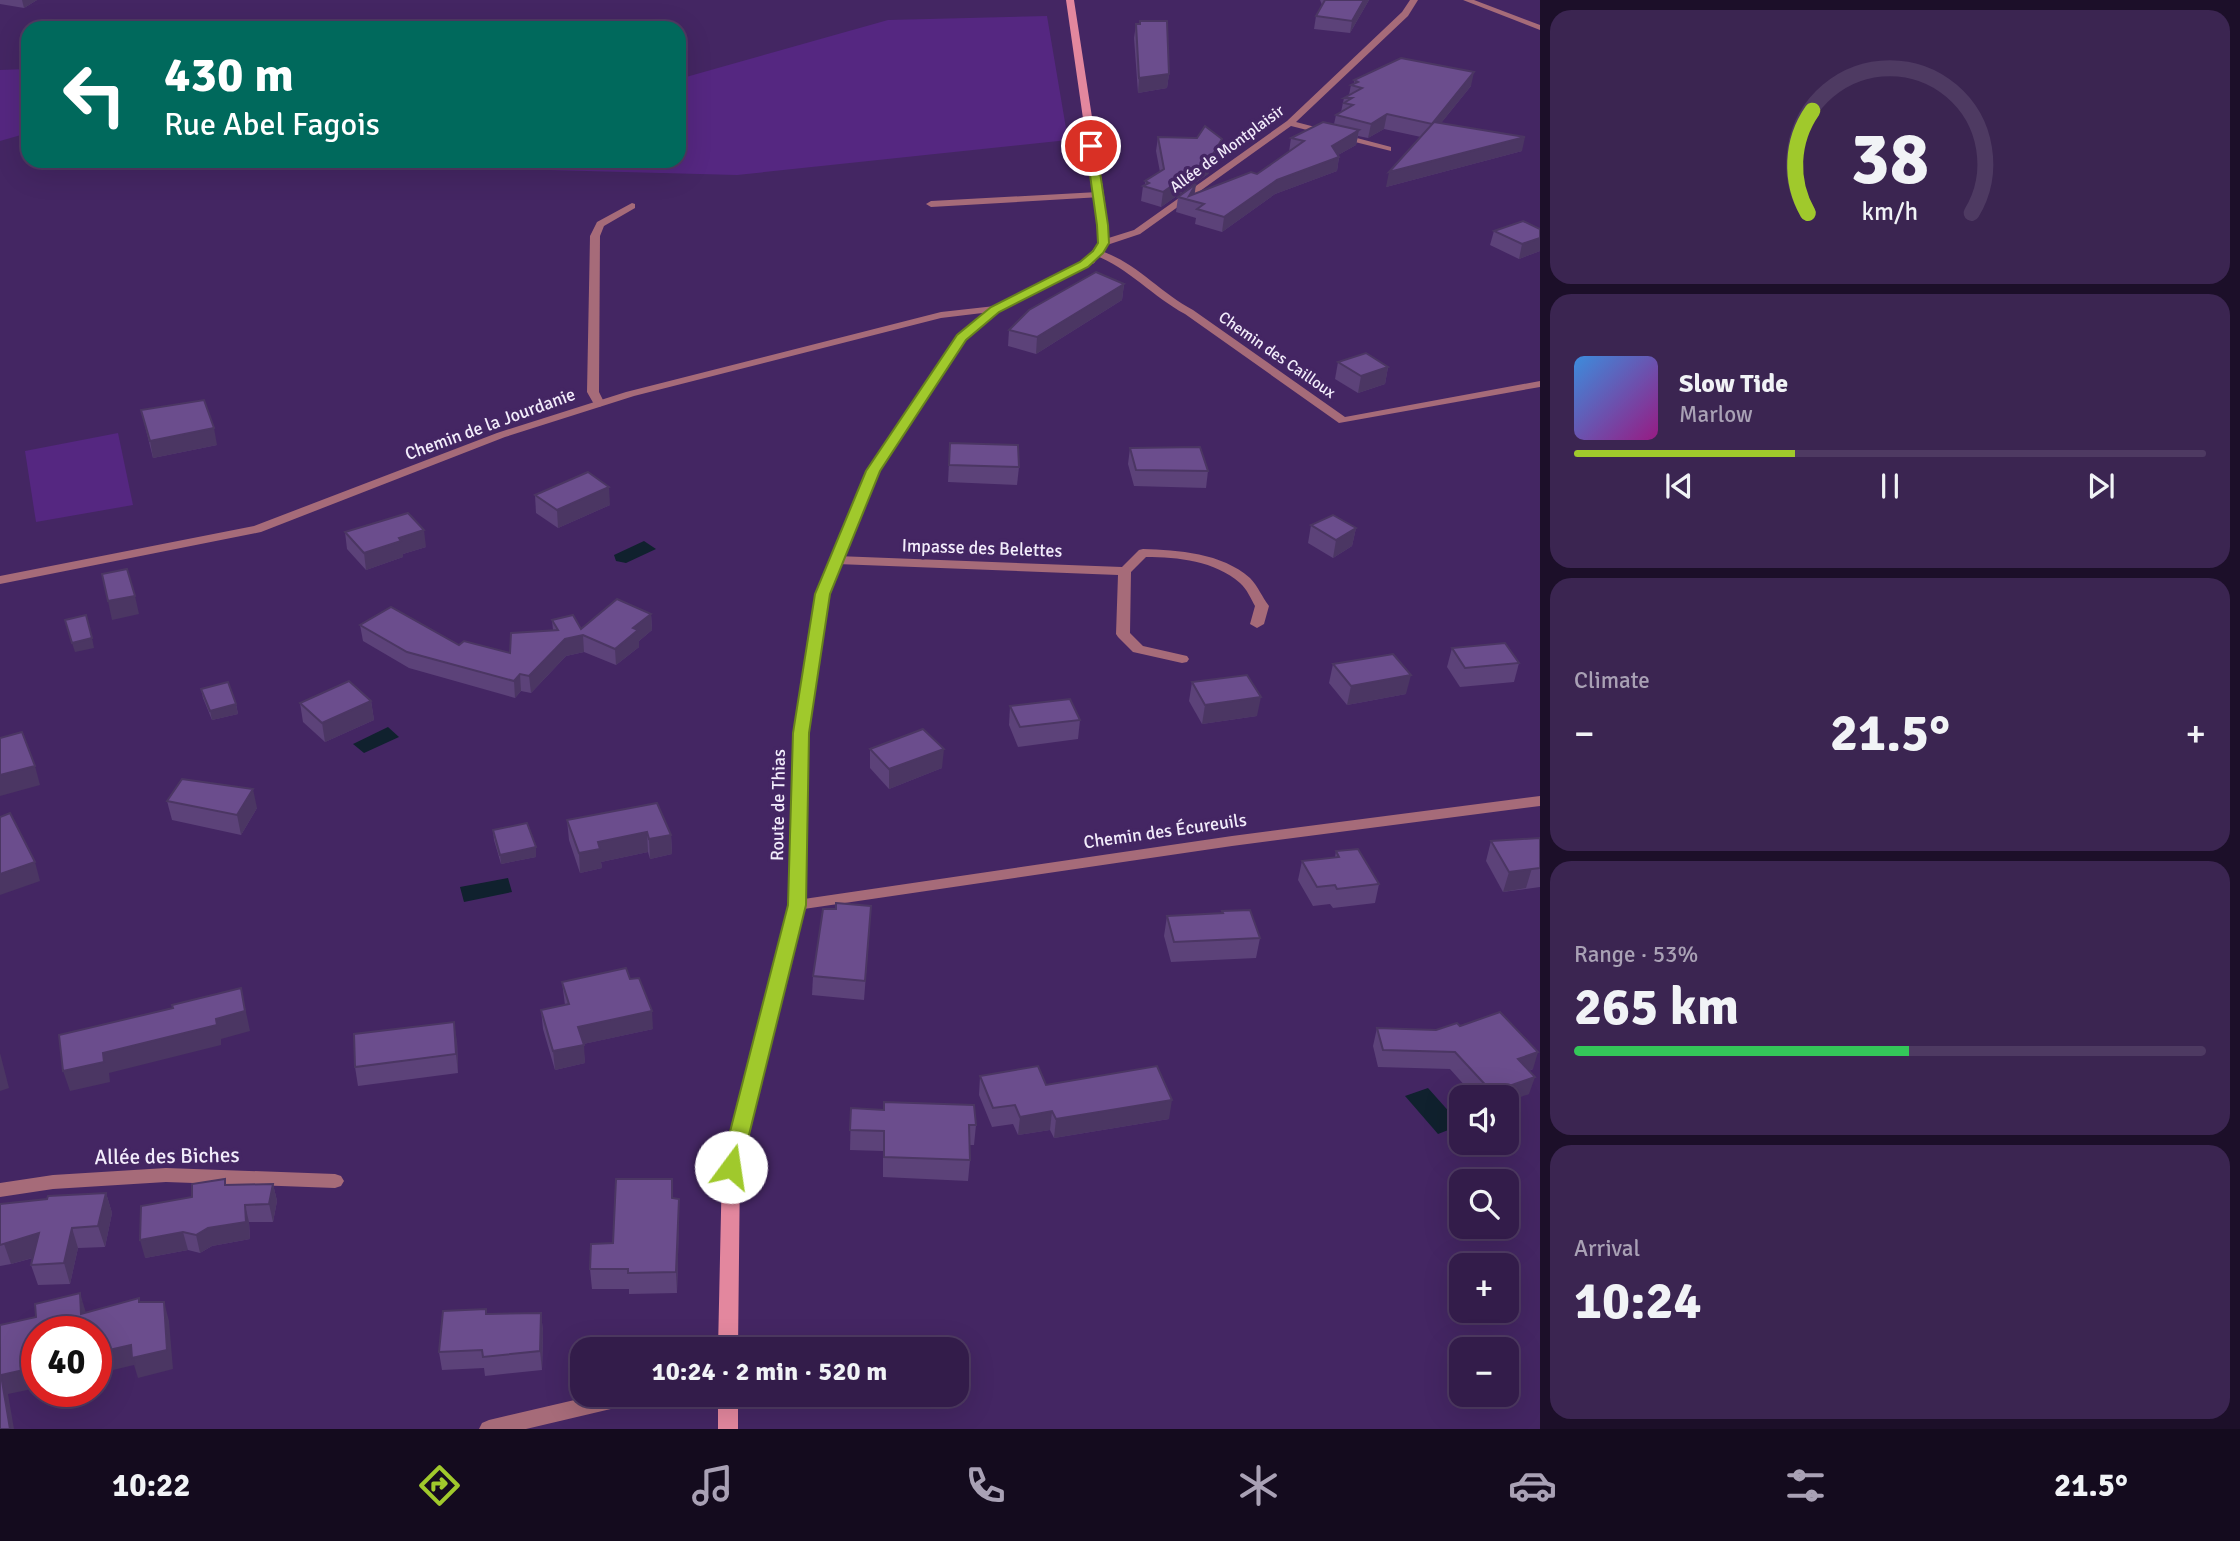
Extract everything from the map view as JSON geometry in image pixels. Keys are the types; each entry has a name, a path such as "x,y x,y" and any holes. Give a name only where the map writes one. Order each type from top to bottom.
{"street":[{"path":"1070,0 1098,195 1100,248"},
{"name":"Allée de Montplaisir","path":"1100,248 1137,232 1290,124 1405,14 1414,0"},
{"path":"1467,0 1540,28"},
{"path":"1290,124 1388,149"},
{"path":"931,205 1098,195"},
{"path":"600,404 593,392 595,236 600,225 632,206"},
{"name":"Route de Thias","path":"728,1337 731,1167 797,905 801,733 822,594 873,471 962,338 995,309 1084,264 1100,248"},
{"name":"Chemin des Cailloux","path":"1100,248 1123,263 1168,303 1189,312 1343,421 1540,384"},
{"name":"Chemin de la Jourdanie","path":"0,580 257,529 501,435 600,404 941,315 995,309"},
{"path":"1182,659 1138,649 1123,634 1125,570 1143,553 1172,553 1205,560 1244,579 1262,606 1257,624"},
{"name":"Impasse des Belettes","path":"837,560 1125,570"},
{"name":"Chemin des Écureuils","path":"797,905 1232,841 1540,801"},
{"name":"Allée des Biches","path":"0,1190 53,1182 166,1175 335,1181"},
{"path":"489,1429 582,1407"},
{"path":"728,1407 728,1429"}],"shaded area":[{"path":"1047,16 1068,140 737,175 548,170 686,168 686,77 888,20"},
{"path":"21,69 21,135 0,141 0,70"},
{"path":"118,433 133,505 36,522 25,451"}],"water":[{"path":"644,541 656,549 626,563 616,561 614,555"},
{"path":"388,727 399,737 364,753 353,744"},
{"path":"508,878 512,892 464,902 460,887"},
{"path":"1428,1088 1449,1112 1449,1130 1438,1134 1405,1096"}],"building":[{"path":"1325,0 1364,0 1352,21 1316,16"},
{"path":"1140,21 1167,21 1169,74 1139,78 1136,24 1140,24"},
{"path":"1401,58 1474,72 1432,124 1387,114 1371,124 1336,115 1353,105 1344,103 1352,98 1344,98 1362,88 1351,85 1358,82 1354,80"},
{"path":"1323,122 1359,130 1332,146 1339,157 1277,180 1224,217 1197,209 1204,204 1178,197 1196,184 1189,196 1251,172 1257,174 1304,141 1291,138"},
{"path":"1434,122 1525,137 1389,172"},
{"path":"1205,126 1222,139 1210,159 1163,192 1143,186 1149,183 1145,181 1164,169 1158,137 1197,138"},
{"path":"1523,221 1540,229 1540,238 1522,244 1494,231"},
{"path":"1096,272 1124,284 1037,337 1009,330 1029,310"},
{"path":"1366,353 1388,367 1361,376 1338,362"},
{"path":"204,400 214,428 150,441 141,410"},
{"path":"950,443 1018,445 1019,467 949,465"},
{"path":"1200,447 1208,471 1136,470 1130,448"},
{"path":"588,472 609,487 557,510 535,495"},
{"path":"408,513 424,530 364,553 345,532"},
{"path":"1333,515 1356,528 1336,540 1311,525"},
{"path":"127,569 135,596 108,601 102,574"},
{"path":"617,599 651,614 633,628 638,630 615,649 583,635 565,639 529,676 520,674 514,681 407,652 360,625 391,607 459,645 464,641 510,653 511,633 558,630 552,620 573,615 581,629"},
{"path":"86,615 92,638 72,643 65,620"},
{"path":"1505,643 1519,663 1465,668 1452,648"},
{"path":"1393,654 1411,675 1351,686 1333,664"},
{"path":"1247,675 1261,697 1205,705 1192,682"},
{"path":"349,681 371,701 322,723 300,703"},
{"path":"228,682 236,704 210,711 201,689"},
{"path":"1070,699 1080,720 1020,727 1010,706"},
{"path":"923,729 944,749 889,769 870,749"},
{"path":"22,732 35,766 0,775 0,738"},
{"path":"182,779 253,789 237,815 167,801"},
{"path":"657,803 671,835 649,839 647,832 598,842 600,849 579,853 567,820"},
{"path":"10,813 35,862 0,874 0,817"},
{"path":"527,823 536,847 500,855 493,830"},
{"path":"1540,838 1540,868 1509,872 1491,841"},
{"path":"1358,849 1379,884 1337,889 1335,885 1317,887 1302,861 1339,857 1336,851"},
{"path":"836,903 871,906 865,981 813,976 823,909 836,909"},
{"path":"1250,910 1260,938 1174,942 1167,916 1223,913 1222,911"},
{"path":"626,968 630,979 639,978 652,1011 578,1027 584,1045 553,1051 541,1010 569,1004 562,982"},
{"path":"241,988 245,1011 216,1019 217,1025 103,1053 104,1062 63,1071 59,1035 173,1008 172,1005"},
{"path":"1500,1012 1538,1052 1518,1059 1535,1077 1512,1085 1486,1085 1455,1052 1383,1050 1377,1028 1436,1030 1457,1023 1460,1026"},
{"path":"454,1022 456,1054 355,1067 354,1034"},
{"path":"1038,1066 1046,1085 1157,1066 1172,1100 1056,1119 1052,1111 1020,1117 1015,1105 993,1108 980,1076"},
{"path":"884,1102 974,1105 976,1125 969,1125 970,1160 884,1157 884,1131 850,1130 851,1108 884,1110"},
{"path":"225,1179 225,1185 273,1184 269,1204 245,1205 246,1222 208,1228 196,1235 183,1232 140,1240 141,1206 192,1197 192,1184"},
{"path":"616,1179 672,1179 672,1198 679,1199 676,1272 628,1273 628,1269 590,1269 591,1244 613,1243"},
{"path":"106,1193 98,1226 72,1228 64,1263 31,1265 39,1233 0,1245 0,1204 47,1199 48,1196"},
{"path":"80,1293 81,1314 139,1298 139,1302 164,1302 167,1350 132,1358 131,1345 112,1349 112,1316 36,1316 35,1304"},
{"path":"486,1309 486,1314 541,1313 540,1351 483,1357 482,1350 439,1352 443,1311"},
{"path":"21,1320 21,1371 1,1375 10,1429 0,1429 0,1325"}],"route":[{"path":"731,1167 797,905 801,733 822,594 873,471 962,338 995,309 1090,261 1098,253 1103,243 1102,225 1091,146"}]}
